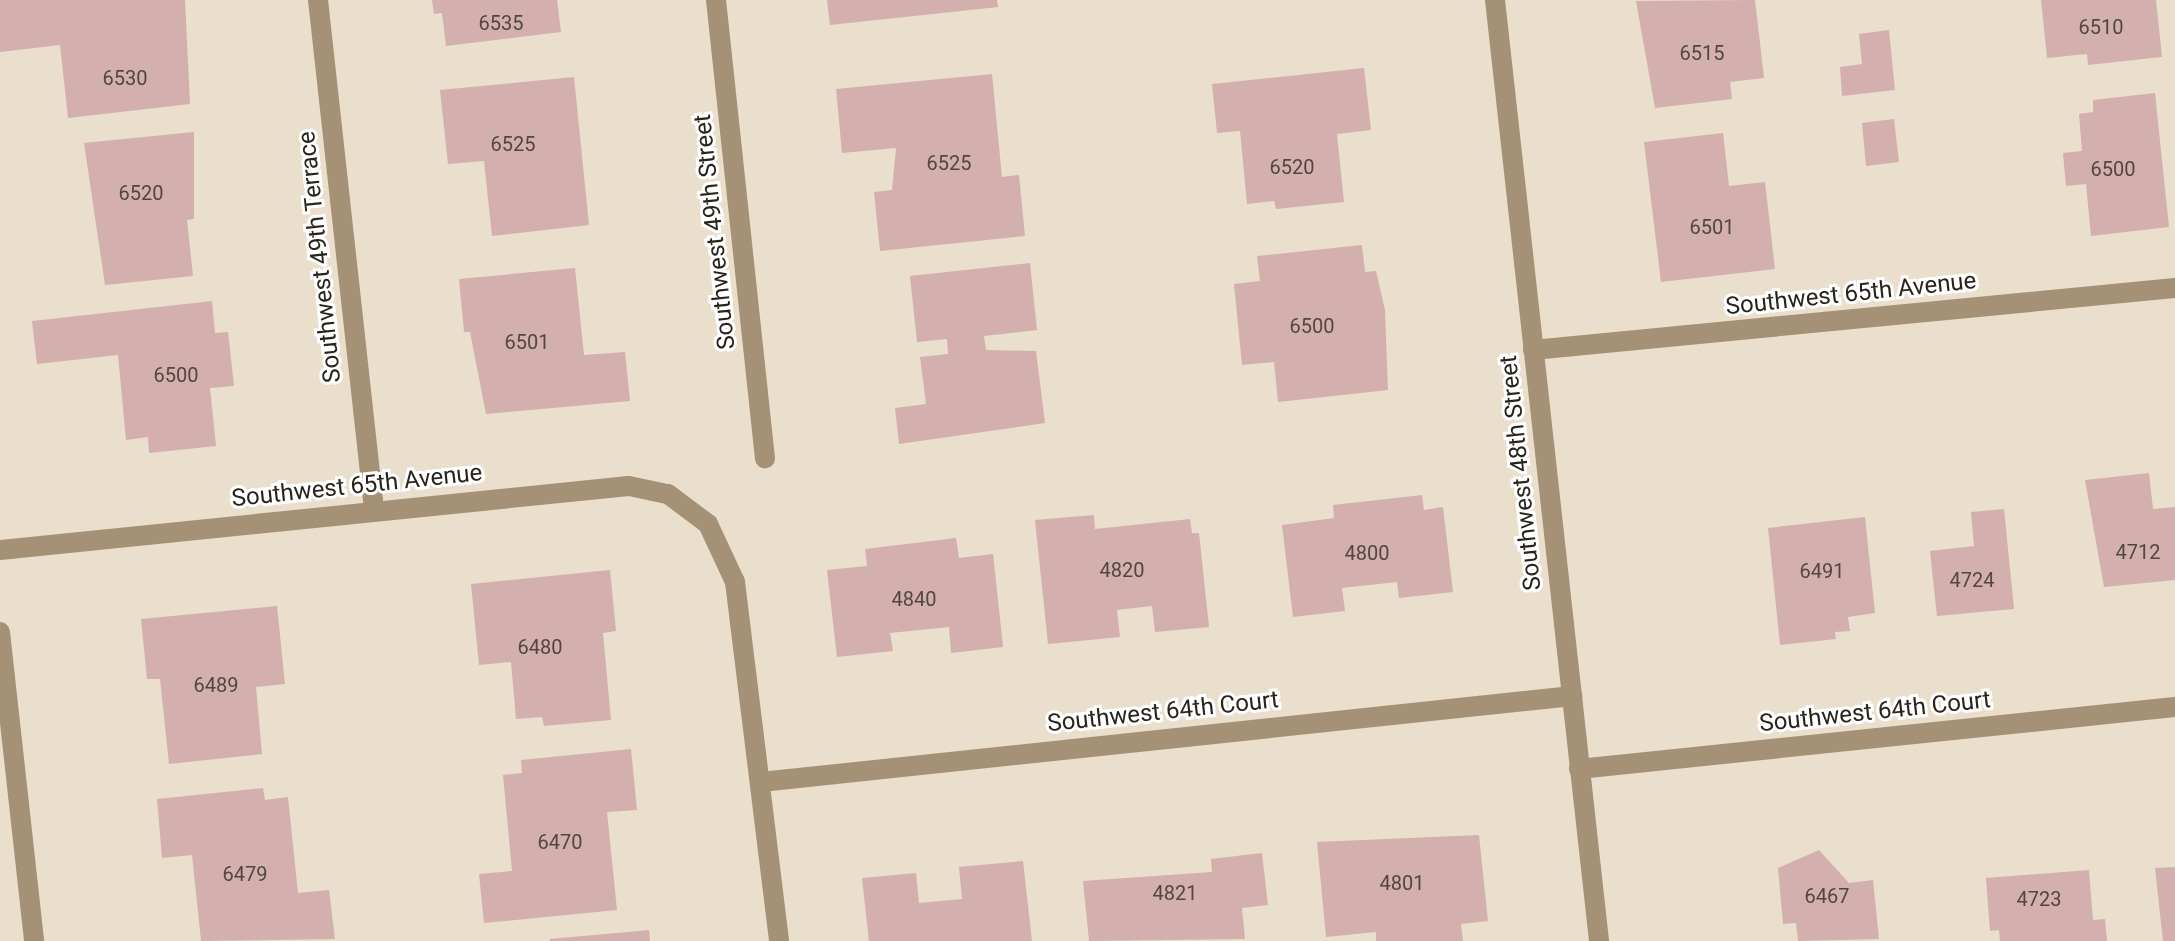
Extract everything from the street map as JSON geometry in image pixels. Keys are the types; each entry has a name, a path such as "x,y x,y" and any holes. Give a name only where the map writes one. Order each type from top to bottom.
{"street":[{"name":"Southwest 49th Terrace","path":"318,0 374,509"},
{"name":"Southwest 49th Street","path":"716,0 765,458"},
{"name":"Southwest 48th Street","path":"1495,0 1599,941"},
{"name":"Southwest 65th Avenue","path":"1533,350 2175,288"},
{"name":"Southwest 65th Avenue","path":"0,550 374,509 629,486 668,494 708,524 740,604 761,782"},
{"path":"0,632 34,941"},
{"name":"Southwest 64th Court","path":"761,782 1572,696"},
{"name":"Southwest 64th Court","path":"1579,769 2175,707"},
{"path":"761,782 779,941"}],"building":[{"path":"0,0 185,0 190,104 68,118 60,45 0,52"},
{"path":"432,0 557,0 561,32 446,46 442,13 434,14"},
{"path":"827,0 997,0 998,7 830,25"},
{"path":"1755,0 1764,78 1730,82 1732,99 1655,108 1636,1"},
{"path":"2041,0 2156,0 2162,57 2088,65 2087,54 2047,58"},
{"path":"1889,30 1895,90 1842,96 1840,67 1862,64 1859,34"},
{"path":"1364,68 1371,130 1337,134 1344,202 1276,209 1274,201 1247,204 1240,131 1217,133 1212,84"},
{"path":"992,74 1002,177 1019,175 1025,236 880,251 874,192 892,190 896,148 842,153 836,89"},
{"path":"574,77 589,225 492,236 484,161 448,164 440,90"},
{"path":"2155,93 2169,227 2091,236 2086,184 2066,186 2063,153 2082,151 2079,114 2093,112 2093,100"},
{"path":"1894,119 1899,162 1866,166 1862,123"},
{"path":"194,132 194,219 187,220 193,276 105,285 84,143"},
{"path":"1723,133 1729,186 1765,182 1775,269 1661,282 1644,142"},
{"path":"1362,245 1365,272 1376,271 1385,310 1388,390 1278,402 1274,362 1242,365 1234,284 1260,281 1257,256"},
{"path":"1030,263 1037,330 984,336 986,350 1036,351 1045,423 899,444 895,408 926,404 920,357 948,354 947,339 917,342 910,276"},
{"path":"575,268 584,355 625,352 630,401 486,414 470,332 464,332 459,279"},
{"path":"212,301 215,333 228,332 234,386 210,388 216,446 149,453 148,437 126,440 118,355 37,364 32,321"},
{"path":"2149,473 2153,509 2175,507 2175,580 2104,587 2085,480"},
{"path":"1422,495 1424,510 1443,507 1453,592 1399,598 1397,582 1342,588 1345,611 1293,617 1282,525 1334,518 1333,505"},
{"path":"2004,509 2014,609 1937,616 1930,551 1974,546 1971,512"},
{"path":"1094,515 1095,529 1190,519 1192,533 1199,533 1209,627 1155,632 1152,606 1117,610 1120,637 1048,644 1035,520"},
{"path":"1865,517 1875,613 1848,617 1850,631 1835,632 1836,639 1780,645 1768,528"},
{"path":"956,538 959,558 993,554 1003,647 951,653 949,627 890,633 893,651 837,657 827,570 867,566 865,549"},
{"path":"610,570 616,631 603,633 611,720 544,726 542,717 516,719 511,662 479,665 471,584"},
{"path":"277,606 285,684 256,687 262,754 169,764 160,679 147,679 141,619"},
{"path":"631,749 637,810 607,812 617,910 484,923 479,874 512,871 503,775 522,773 521,760"},
{"path":"263,788 265,800 288,797 298,893 329,890 335,939 201,941 192,855 162,858 157,799"},
{"path":"1479,835 1488,921 1461,924 1463,941 1376,941 1376,932 1326,937 1317,842"},
{"path":"1819,850 1849,883 1873,880 1879,939 1798,941 1796,923 1783,924 1778,868"},
{"path":"1262,853 1268,905 1242,908 1245,939 1089,941 1083,881 1212,872 1211,859"},
{"path":"1023,861 1032,941 869,941 862,878 916,873 919,903 962,899 959,867"},
{"path":"2175,867 2175,941 2163,941 2155,868"},
{"path":"2089,870 2093,920 2105,919 2107,941 2000,941 1999,930 1990,931 1986,878"},
{"path":"649,930 650,941 550,941 550,939"}]}
